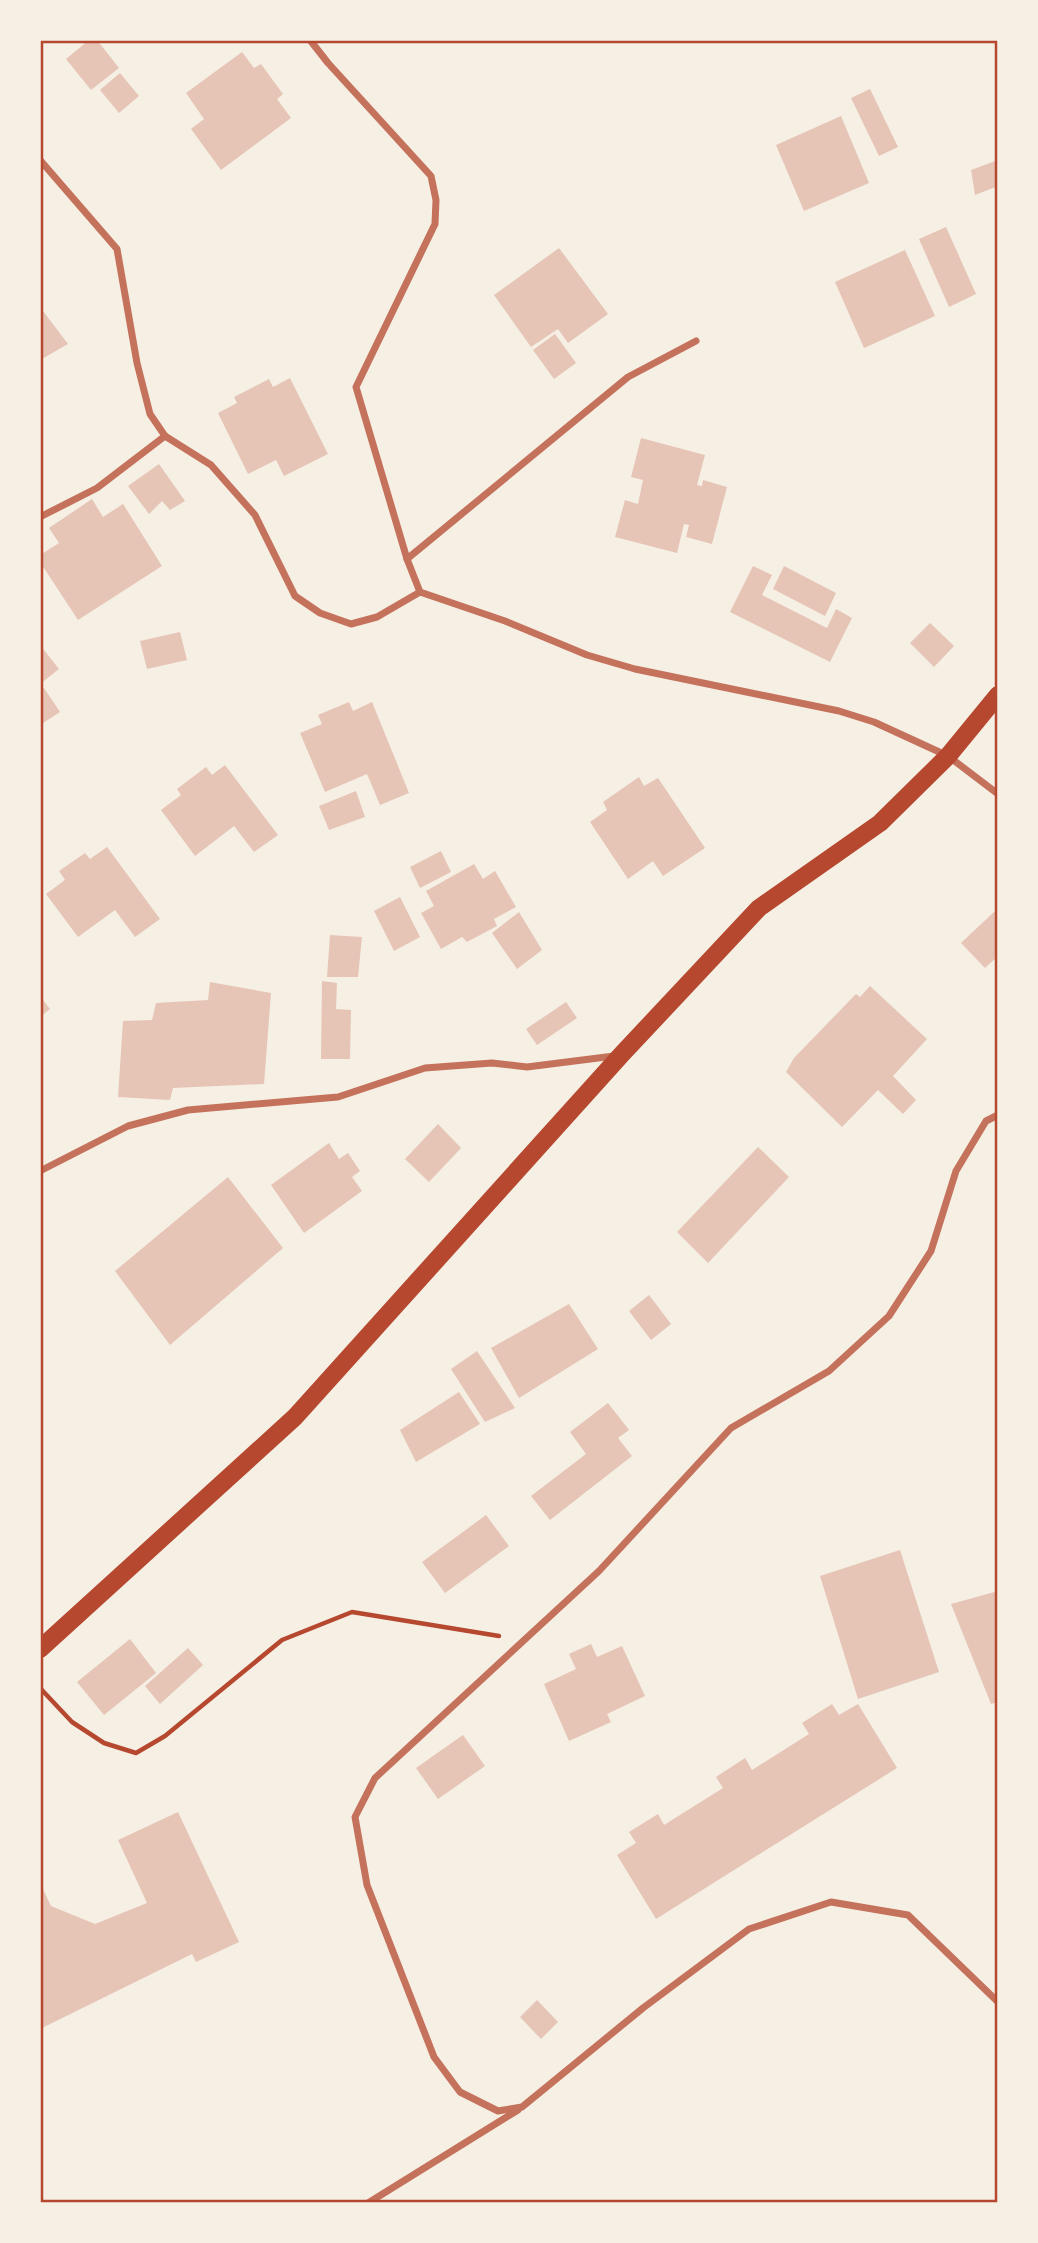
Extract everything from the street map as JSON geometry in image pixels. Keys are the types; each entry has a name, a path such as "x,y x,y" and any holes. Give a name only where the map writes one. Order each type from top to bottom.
{"main road":[{"path":"40,1649 295,1417 622,1054 758,908 880,823 948,756 998,695"}],"street":[{"path":"310,40 431,176 436,200 435,224 356,387 407,559 420,592"},
{"path":"40,159 117,249 137,363 150,414 165,436 211,465 255,515 295,596 320,613 351,624 377,617 420,592 505,621 587,655 635,669 839,710 874,722 948,756 998,794"},
{"path":"407,559 628,377 696,341"},
{"path":"40,517 97,488 165,436"},
{"path":"40,1171 128,1126 188,1110 338,1097 425,1068 492,1063 527,1068 622,1054"},
{"path":"522,2108 498,2111 460,2092 434,2057 367,1885 355,1818 375,1778 600,1571 731,1428 829,1371 889,1317 931,1251 956,1171 986,1121 998,1115"},
{"path":"368,2203 522,2108 643,2008 749,1929 831,1902 908,1915 998,2002"}],"path":[{"path":"40,1688 72,1722 104,1743 136,1753 165,1736 282,1640 352,1612 524,1640"}],"building":[{"path":"89,40 97,40 119,68 91,90 66,59"},
{"path":"242,52 254,68 261,64 283,94 277,99 291,118 221,170 191,129 204,119 186,93"},
{"path":"120,73 139,96 119,113 100,90"},
{"path":"870,89 898,147 879,156 851,98"},
{"path":"841,116 869,183 804,211 776,145"},
{"path":"998,160 998,186 975,195 971,170"},
{"path":"946,227 976,294 949,307 919,239"},
{"path":"559,248 608,314 568,343 558,329 531,347 494,295"},
{"path":"905,250 935,316 864,348 835,282"},
{"path":"40,307 68,344 40,360"},
{"path":"555,334 576,363 554,379 533,350"},
{"path":"290,378 328,454 284,476 276,460 248,474 218,413 237,403 234,397 269,379 273,387"},
{"path":"641,438 705,455 697,485 702,486 703,480 727,487 712,544 686,537 689,525 684,524 677,553 615,537 625,500 638,504 643,480 631,477"},
{"path":"159,464 185,501 170,510 162,501 149,514 128,486"},
{"path":"92,499 103,517 123,504 162,566 78,620 40,562 40,555 59,543 49,528"},
{"path":"753,566 772,575 762,595 827,628 836,609 852,618 830,662 730,612"},
{"path":"784,566 836,593 825,616 773,589"},
{"path":"930,623 954,646 934,667 910,643"},
{"path":"180,632 187,660 147,669 140,641"},
{"path":"40,645 59,669 40,684"},
{"path":"44,688 60,712 40,725 40,691"},
{"path":"349,702 353,711 372,702 409,793 380,805 367,774 325,792 300,733 322,724 318,715"},
{"path":"225,765 278,835 254,852 234,826 195,856 161,810 181,795 177,789 206,767 212,775"},
{"path":"639,777 644,786 658,778 705,848 663,876 653,861 628,879 590,822 607,810 603,802"},
{"path":"356,791 365,817 329,830 319,806"},
{"path":"107,847 160,919 135,937 115,910 78,937 46,894 65,880 59,871 85,853 90,859"},
{"path":"441,851 451,872 420,888 410,867"},
{"path":"474,864 483,879 495,871 516,907 494,919 497,926 467,942 462,937 441,949 421,913 434,906 426,891"},
{"path":"400,897 420,937 394,951 374,911"},
{"path":"995,911 998,914 998,956 985,968 961,943"},
{"path":"519,912 542,950 517,969 492,933"},
{"path":"330,935 362,937 358,977 327,977"},
{"path":"322,981 337,983 336,1009 351,1010 350,1059 321,1059"},
{"path":"210,982 271,993 264,1084 173,1088 170,1100 118,1097 123,1021 152,1020 156,1003 208,1000"},
{"path":"870,986 927,1039 893,1076 916,1100 903,1114 878,1090 842,1127 786,1072 794,1058 856,994 860,997"},
{"path":"40,996 50,1009 40,1017"},
{"path":"566,1002 577,1018 537,1045 526,1029"},
{"path":"438,1124 461,1148 429,1182 405,1159"},
{"path":"329,1143 339,1159 348,1153 360,1171 352,1177 362,1191 304,1233 271,1185"},
{"path":"758,1147 789,1177 708,1263 677,1232"},
{"path":"228,1177 283,1248 170,1345 115,1271"},
{"path":"649,1295 671,1324 651,1340 629,1311"},
{"path":"569,1304 598,1349 519,1398 491,1348"},
{"path":"477,1351 515,1408 485,1422 451,1369"},
{"path":"459,1392 480,1424 416,1462 400,1430"},
{"path":"608,1403 629,1430 618,1438 632,1456 550,1520 531,1496 586,1454 570,1432"},
{"path":"486,1515 509,1546 445,1593 422,1562"},
{"path":"900,1550 939,1672 858,1699 820,1576"},
{"path":"998,1591 998,1702 991,1704 951,1604"},
{"path":"130,1639 156,1673 104,1715 77,1682"},
{"path":"591,1644 597,1657 622,1646 645,1696 607,1714 611,1722 569,1741 544,1684 576,1669 569,1654"},
{"path":"188,1648 203,1665 160,1704 145,1686"},
{"path":"832,1704 839,1715 858,1704 897,1768 656,1919 617,1855 636,1843 629,1832 658,1814 664,1825 723,1788 716,1777 745,1758 752,1770 809,1734 802,1723"},
{"path":"463,1735 485,1766 438,1799 416,1768"},
{"path":"178,1812 239,1942 196,1962 192,1954 40,2029 40,1883 51,1906 95,1924 147,1903 118,1840"},
{"path":"537,2000 558,2022 541,2039 520,2017"}]}
